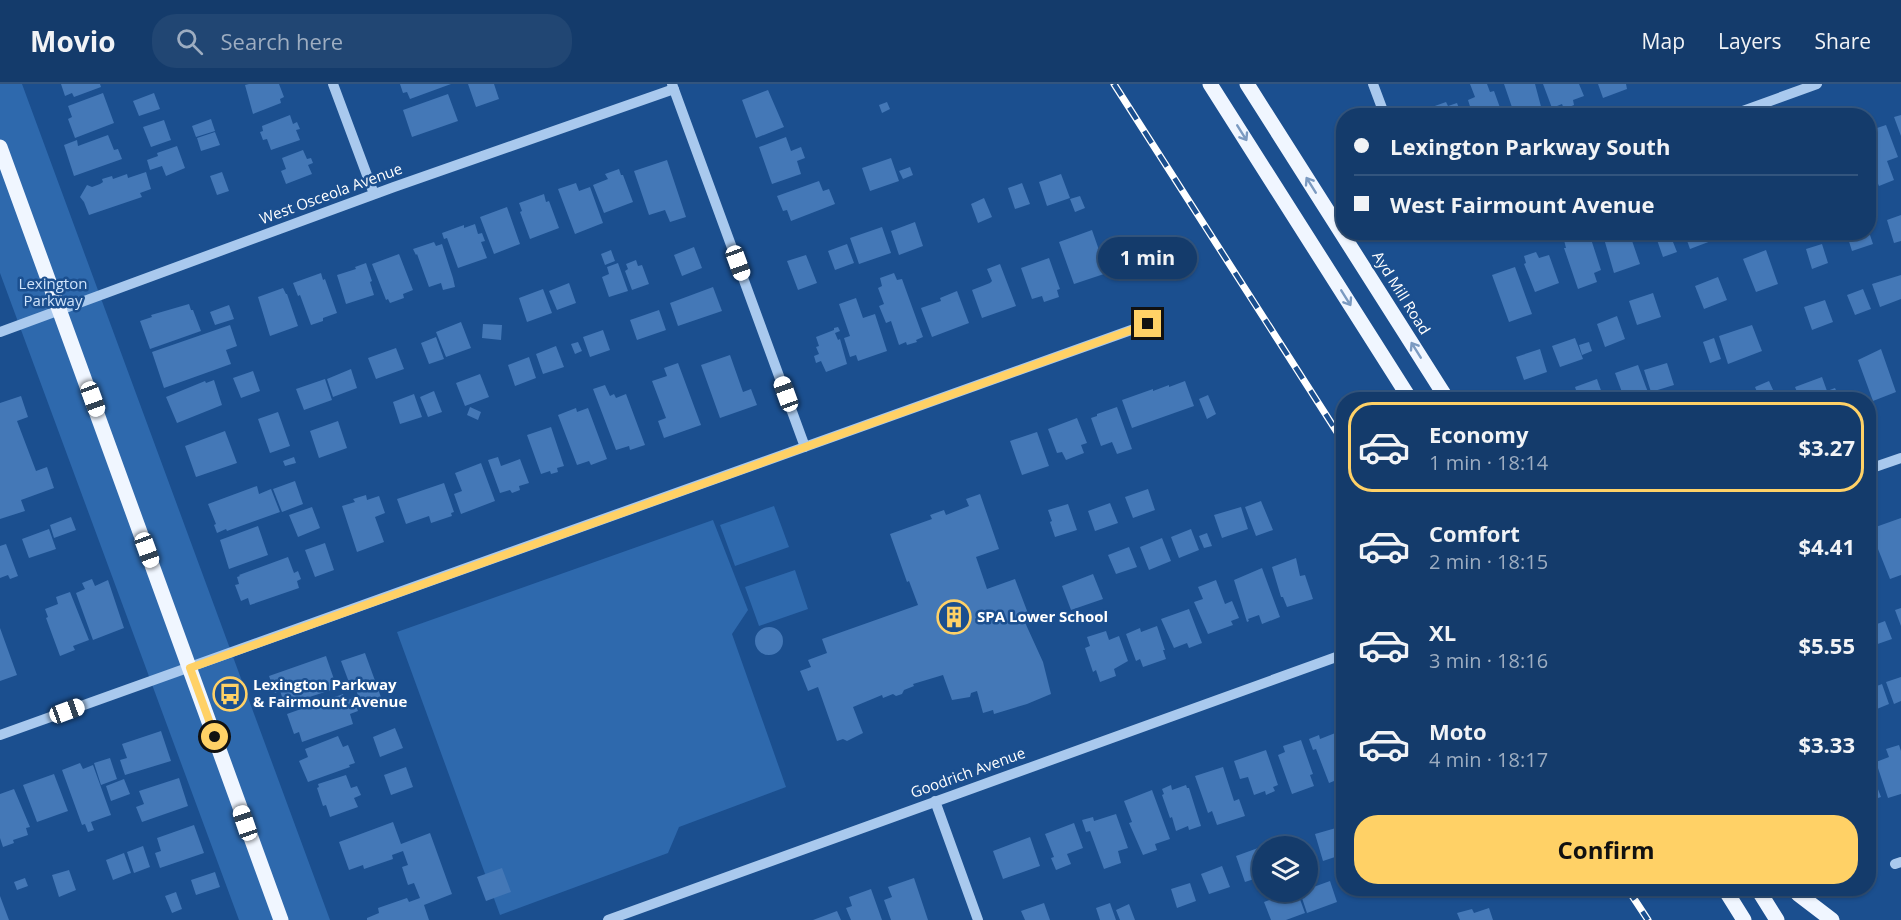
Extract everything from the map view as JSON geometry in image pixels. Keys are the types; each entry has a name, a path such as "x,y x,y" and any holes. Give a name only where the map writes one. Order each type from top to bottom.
{"main road":[{"path":"1210,84 1406,392"},
{"name":"Ayd Mill Road","path":"1247,84 1336,224"},
{"path":"0,147 281,920"},
{"name":"Ayd Mill Road","path":"1346,240 1443,392"},
{"path":"1729,896 1744,920"},
{"path":"1762,896 1777,920"},
{"path":"1803,896 1832,920"}],"street":[{"path":"333,84 374,194"},
{"path":"1373,84 1382,108"},
{"path":"1751,108 1817,84"},
{"path":"673,86 805,447"},
{"name":"West Osceola Avenue","path":"0,332 673,86"},
{"path":"0,735 1148,324"},
{"path":"1876,467 1901,458"},
{"name":"Goodrich Avenue","path":"608,920 1336,657"},
{"path":"935,801 978,920"}],"green space":[{"name":"Lexington Parkway","path":"0,84 22,84 330,920 239,920 0,273"},
{"path":"774,506 789,547 735,566 720,525"},
{"path":"713,520 748,610 732,634 786,787 679,827 668,853 500,915 397,632"},
{"path":"795,570 808,609 759,626 745,587"}],"building":[{"path":"61,84 100,84 101,87 74,97 72,93 65,96"},
{"path":"279,84 284,97 280,99 281,103 253,114 245,85"},
{"path":"400,84 451,84 410,99 407,92 403,93"},
{"path":"468,84 494,84 499,99 476,107"},
{"path":"1470,84 1487,84 1490,92 1494,91 1500,108 1470,108 1468,100 1475,97"},
{"path":"1504,84 1535,84 1541,108 1512,108"},
{"path":"1543,84 1579,84 1584,96 1573,100 1574,105 1564,108 1562,104 1552,108"},
{"path":"1598,84 1626,84 1627,89 1603,98"},
{"path":"768,90 784,127 756,138 742,100"},
{"path":"103,93 114,123 75,138 68,119 72,117 68,106"},
{"path":"154,93 160,109 139,116 133,101"},
{"path":"448,94 458,121 412,137 403,110"},
{"path":"887,102 890,109 882,113 879,105"},
{"path":"1446,102 1448,106 1457,103 1459,108 1432,108"},
{"path":"290,115 293,124 297,122 300,129 296,130 300,140 271,150 267,139 263,140 260,132 263,131 262,126"},
{"path":"1901,115 1901,136 1894,117"},
{"path":"211,119 215,131 196,137 192,126"},
{"path":"164,120 171,140 151,147 143,127"},
{"path":"1886,125 1898,157 1887,161 1894,180 1879,186 1876,179 1876,126 1877,128"},
{"path":"215,132 220,145 201,151 197,138"},
{"path":"108,135 114,150 118,149 122,159 74,176 64,145 77,140 78,146"},
{"path":"786,137 791,151 801,147 805,158 797,161 801,174 772,184 759,147"},
{"path":"177,146 185,168 166,176 162,166 150,170 147,160 158,156 157,153"},
{"path":"303,150 307,159 311,158 313,163 308,165 312,174 286,184 281,171 286,169 282,158"},
{"path":"891,158 899,181 870,191 862,168"},
{"path":"667,160 686,217 670,222 665,210 649,215 634,171"},
{"path":"910,167 913,175 903,179 899,171"},
{"path":"619,169 633,202 604,213 593,185 608,179 605,174"},
{"path":"146,172 151,189 140,193 142,197 89,215 80,197 87,185 92,187 103,182 102,179 112,176 113,179 127,174 128,178"},
{"path":"222,172 229,191 217,195 210,176"},
{"path":"1061,174 1070,198 1047,206 1039,182"},
{"path":"819,181 823,191 829,189 835,204 791,221 787,210 783,211 777,196"},
{"path":"576,183 579,191 590,187 603,223 575,234 558,189"},
{"path":"1022,183 1030,204 1015,209 1008,188"},
{"path":"544,194 559,228 530,239 519,203"},
{"path":"1080,196 1085,208 1075,212 1070,199"},
{"path":"984,198 992,217 978,223 971,204"},
{"path":"507,207 520,244 494,254 480,217"},
{"path":"1901,215 1901,241 1894,243 1887,220"},
{"path":"915,222 923,246 899,255 891,231"},
{"path":"475,224 478,234 482,233 485,241 481,242 487,258 458,268 447,238 444,239 442,233 464,225 464,228"},
{"path":"882,227 891,253 859,264 850,238"},
{"path":"1092,230 1100,253 1106,250 1113,271 1074,284 1059,242"},
{"path":"1564,240 1591,240 1601,270 1594,273 1597,282 1578,289 1564,248 1566,248"},
{"path":"1604,240 1632,240 1640,264 1614,273"},
{"path":"1657,240 1672,240 1677,252 1663,257"},
{"path":"1687,240 1714,240 1690,249"},
{"path":"1849,240 1872,240 1873,244 1852,251"},
{"path":"434,242 436,246 442,244 455,287 443,290 441,283 429,287 413,249"},
{"path":"847,244 854,263 835,270 828,251"},
{"path":"1822,244 1828,263 1812,269 1806,249"},
{"path":"694,247 702,268 682,276 674,255"},
{"path":"611,250 615,261 605,265 601,254"},
{"path":"1766,250 1778,284 1756,292 1743,259"},
{"path":"1536,252 1539,258 1549,255 1559,283 1535,292 1524,264 1526,263 1524,256"},
{"path":"399,254 413,290 403,294 404,298 390,303 388,299 386,300 372,264"},
{"path":"806,255 817,283 798,290 787,261"},
{"path":"1049,258 1060,289 1057,290 1059,297 1044,302 1042,296 1032,299 1021,268"},
{"path":"636,260 638,266 642,265 649,284 632,290 625,271 628,269 626,264"},
{"path":"366,263 374,295 346,304 337,275"},
{"path":"618,263 628,291 609,297 602,277 609,274 607,267"},
{"path":"1000,264 1016,306 982,318 972,290 990,283 992,281 987,269"},
{"path":"1515,267 1532,314 1509,322 1492,275"},
{"path":"321,273 337,313 311,325 293,283"},
{"path":"894,273 897,280 902,279 923,337 907,345 906,342 899,345 891,321 886,323 879,306 884,304 878,288 882,286 880,278"},
{"path":"1901,275 1901,299 1880,307 1872,284"},
{"path":"1718,277 1727,300 1704,309 1695,286"},
{"path":"569,283 576,303 557,310 549,291"},
{"path":"713,287 722,311 678,326 670,303"},
{"path":"283,288 298,326 270,336 258,297"},
{"path":"543,289 552,313 527,322 519,298"},
{"path":"1863,289 1871,309 1855,315 1847,295"},
{"path":"957,291 969,323 932,337 921,308 941,301 940,298"},
{"path":"1653,293 1661,317 1637,325 1629,301"},
{"path":"856,298 863,318 875,314 887,351 858,361 856,355 850,357 844,338 850,336 839,304"},
{"path":"1825,300 1833,322 1812,330 1804,307"},
{"path":"189,304 201,331 150,349 140,321 152,317 151,315"},
{"path":"229,305 234,319 215,325 210,312"},
{"path":"659,310 666,330 637,340 630,320"},
{"path":"1617,316 1625,339 1605,347 1597,324"},
{"path":"461,322 471,348 446,357 436,332"},
{"path":"483,324 502,325 501,340 482,338"},
{"path":"230,325 237,346 226,350 231,364 164,388 152,352"},
{"path":"1752,325 1762,351 1728,364 1719,336"},
{"path":"838,327 840,331 835,333 838,340 840,339 847,364 826,372 821,361 816,363 814,356 819,354 816,337"},
{"path":"603,330 610,350 590,357 583,337"},
{"path":"436,337 444,359 429,364 421,343"},
{"path":"1575,338 1583,359 1560,367 1552,346"},
{"path":"1714,338 1721,359 1710,363 1703,342"},
{"path":"578,342 582,351 575,354 571,344"},
{"path":"1589,342 1592,351 1582,355 1579,345"},
{"path":"556,346 564,367 543,374 536,354"},
{"path":"396,348 404,369 376,379 368,358"},
{"path":"1540,349 1547,372 1524,380 1516,357"},
{"path":"1881,349 1896,392 1876,400 1876,392 1870,392 1858,360"},
{"path":"730,355 743,392 751,389 757,405 720,418 701,365"},
{"path":"529,357 536,378 515,386 508,365"},
{"path":"678,363 701,425 664,438 658,421 666,418 652,381 667,376 664,368"},
{"path":"1667,363 1674,385 1651,392 1644,370"},
{"path":"1638,365 1648,392 1622,392 1615,373"},
{"path":"351,369 357,388 333,397 327,379"},
{"path":"253,371 260,391 241,398 233,378"},
{"path":"480,374 489,397 465,406 456,383"},
{"path":"1822,377 1827,391 1835,388 1837,392 1797,392 1795,387"},
{"path":"325,379 332,400 304,410 296,389"},
{"path":"1597,379 1602,392 1577,392 1575,387"},
{"path":"214,380 222,405 177,423 166,397 205,381 206,383"},
{"path":"1185,381 1194,406 1132,428 1122,400"},
{"path":"1769,381 1774,392 1757,392 1755,387"},
{"path":"605,385 610,396 614,394 616,398 626,394 645,445 630,450 629,446 616,450 593,389"},
{"path":"434,391 442,412 428,417 420,397"},
{"path":"414,394 422,417 400,424 393,402"},
{"path":"1208,395 1216,414 1207,419 1199,399"},
{"path":"21,396 28,417 17,421 36,471 47,467 54,488 21,500 25,511 0,519 0,403"},
{"path":"470,407 481,412 478,420 467,415"},
{"path":"1117,407 1132,449 1117,454 1112,442 1101,446 1091,418"},
{"path":"576,408 577,412 588,408 607,459 591,465 589,461 577,465 558,415"},
{"path":"278,412 290,446 270,453 258,419"},
{"path":"1077,418 1087,443 1081,445 1084,453 1066,460 1062,452 1057,453 1048,429"},
{"path":"338,421 347,448 319,458 310,431"},
{"path":"551,427 564,466 557,468 558,472 551,474 550,471 541,474 527,435"},
{"path":"225,431 237,463 196,477 185,446"},
{"path":"1037,432 1049,466 1022,475 1010,441"},
{"path":"294,457 296,463 285,466 283,461"},
{"path":"498,457 501,466 520,459 529,483 519,486 520,490 512,493 510,490 500,493 488,460"},
{"path":"481,463 495,501 461,514 454,494 462,491 455,473"},
{"path":"295,481 303,504 282,512 273,489"},
{"path":"444,483 454,512 451,513 452,516 431,523 429,516 406,524 397,499"},
{"path":"257,486 259,494 271,489 280,512 217,533 208,504"},
{"path":"1148,489 1155,510 1133,518 1125,497"},
{"name":"SPA Lower School","path":"980,494 999,549 976,557 987,589 1015,579 1029,616 1023,618 1043,662 1051,694 994,714 993,710 983,713 977,691 971,693 970,697 952,700 943,675 913,684 914,686 904,690 902,694 896,696 893,694 883,698 882,695 853,707 863,733 847,741 843,739 837,741 818,687 808,691 800,671 811,667 808,660 827,653 822,639 918,605 890,534 932,519 930,515 944,510 946,515 969,506 966,499"},
{"path":"366,495 367,500 379,496 385,513 375,517 384,542 357,552 342,506"},
{"path":"1261,501 1273,530 1256,536 1245,507"},
{"path":"1110,503 1118,523 1095,531 1088,511"},
{"path":"1068,504 1077,530 1055,537 1048,510"},
{"path":"312,507 320,528 298,537 289,515"},
{"path":"1241,507 1248,529 1222,538 1214,515"},
{"path":"71,517 76,530 54,538 50,525"},
{"path":"1901,518 1901,575 1890,579 1876,544 1876,527"},
{"path":"258,526 268,555 229,569 220,540"},
{"path":"49,529 56,549 29,558 22,539"},
{"path":"1191,529 1199,550 1179,558 1171,537"},
{"path":"1207,533 1212,546 1204,548 1199,536"},
{"path":"1162,538 1171,561 1149,570 1140,547"},
{"path":"325,543 334,570 315,577 305,550"},
{"path":"6,544 18,576 10,579 8,575 0,578 0,546"},
{"path":"1129,547 1137,567 1116,574 1108,555"},
{"path":"288,557 294,573 298,571 301,579 297,581 299,588 250,605 248,598 241,601 235,585 239,584 237,577 239,575"},
{"path":"1296,558 1300,576 1305,575 1313,599 1287,607 1281,597 1272,567"},
{"path":"1262,568 1280,617 1262,624 1259,615 1248,619 1247,622 1234,580"},
{"path":"1093,574 1103,599 1071,610 1062,586"},
{"path":"92,579 95,586 108,580 124,628 93,640 76,593 85,589 82,583"},
{"path":"1216,580 1225,604 1232,601 1239,618 1231,621 1233,625 1208,634 1194,602 1203,599 1198,587"},
{"path":"70,592 89,640 73,646 75,650 60,656 45,609 58,604 56,597"},
{"path":"1901,608 1901,626 1895,610"},
{"path":"1189,609 1202,643 1189,648 1187,643 1174,648 1161,619"},
{"path":"1885,621 1892,639 1876,645 1876,624"},
{"path":"1157,626 1166,659 1143,667 1140,659 1136,661 1126,634 1140,628 1141,632"},
{"path":"769,627 779,631 783,641 779,651 769,655 759,651 755,641 759,631"},
{"path":"0,628 17,675 0,681"},
{"path":"1106,631 1109,640 1119,636 1128,661 1114,669 1116,676 1100,682 1096,670 1093,672 1085,648 1090,646 1087,637"},
{"path":"365,653 382,700 362,707 354,684 350,685 341,661"},
{"path":"326,656 337,688 285,705 280,691 275,693 269,676"},
{"path":"1901,677 1901,701 1894,704 1886,682"},
{"path":"1882,684 1889,704 1876,709 1876,686"},
{"path":"343,694 345,701 353,698 358,711 350,714 353,724 302,742 299,732 294,734 287,714"},
{"path":"395,728 403,748 380,757 373,737"},
{"path":"161,731 171,761 125,775 120,760 127,758 122,744"},
{"path":"1336,733 1336,787 1334,781 1329,783 1316,749 1313,750 1309,739 1319,735 1320,739"},
{"path":"338,736 343,747 348,745 355,763 349,765 350,767 308,782 299,761 308,757 305,749"},
{"path":"1301,740 1313,774 1310,775 1314,786 1292,794 1278,755 1285,752 1283,746"},
{"path":"1899,745 1901,794 1888,798 1876,762 1889,757 1886,749"},
{"path":"1266,750 1278,785 1273,787 1275,791 1266,795 1265,791 1254,795 1248,777 1240,779 1234,761"},
{"path":"110,758 117,779 101,785 94,763"},
{"path":"80,763 83,769 93,765 111,815 91,822 94,830 88,832 85,824 82,825 62,770"},
{"path":"406,767 413,787 391,795 384,775"},
{"path":"1223,767 1234,801 1239,799 1245,816 1217,825 1212,811 1208,813 1195,776"},
{"path":"54,774 68,811 37,822 23,785"},
{"path":"346,775 351,788 357,786 361,795 354,798 358,807 330,817 326,805 323,806 317,788 318,784"},
{"path":"179,778 188,806 142,822 136,807 144,804 139,791"},
{"path":"124,779 130,794 111,801 106,786"},
{"path":"1876,784 1881,797 1876,799"},
{"path":"1171,785 1172,790 1186,785 1189,788 1201,826 1189,830 1188,826 1176,831 1162,795 1164,794 1162,789"},
{"path":"14,789 30,827 26,828 28,835 13,840 14,843 3,847 0,838 0,794"},
{"path":"1152,790 1170,839 1155,844 1157,850 1143,855 1129,823 1132,822 1124,801"},
{"path":"1116,814 1128,848 1118,851 1121,863 1104,869 1090,831 1086,832 1082,820 1093,817 1094,821"},
{"path":"393,822 401,844 430,833 452,894 424,905 429,920 367,920 379,913 378,908 407,898 409,902 420,898 414,883 408,885 402,867 408,865 403,851 392,855 393,859 364,869 363,865 349,870 339,842"},
{"path":"1074,823 1083,848 1067,854 1071,864 1056,870 1051,858 1054,857 1045,834"},
{"path":"194,825 204,853 160,868 155,853 161,851 157,838"},
{"path":"1336,828 1336,857 1323,861 1318,836 1315,834"},
{"path":"1030,837 1040,866 1003,879 993,851"},
{"path":"143,846 150,867 134,873 127,852"},
{"path":"1252,850 1252,880 1245,882 1236,856"},
{"path":"124,853 131,873 113,880 106,860"},
{"path":"1222,866 1230,887 1209,894 1201,874"},
{"path":"502,868 511,892 486,901 477,877"},
{"path":"69,870 76,890 59,897 52,875"},
{"path":"215,872 220,887 196,895 191,880"},
{"path":"25,878 28,886 17,890 14,882"},
{"path":"914,878 928,920 891,920 884,900 892,897 888,887"},
{"path":"1330,881 1337,902 1307,913 1303,902 1318,902 1318,885"},
{"path":"1190,883 1196,901 1177,908 1171,889"},
{"path":"871,889 882,920 851,920 846,908 852,906 849,897"},
{"path":"176,892 182,909 172,913 165,896"},
{"path":"0,896 9,920 0,920"},
{"path":"1264,902 1301,902 1305,913 1286,920 1271,920"},
{"path":"1044,903 1050,920 1025,920 1021,911"},
{"path":"1110,903 1116,920 1100,920 1096,908"},
{"path":"1129,904 1135,920 1120,920 1116,910"},
{"path":"1489,908 1493,920 1460,920 1457,913 1472,909 1474,913"},
{"path":"837,911 841,920 813,920"}],"railway":[{"path":"1114,84 1336,431"},
{"path":"1632,896 1648,920"}],"place":[{"name":"SPA Lower School","path":"954,617"},
{"name":"Lexington Parkway & Fairmount Avenue","path":"230,694"}],"route":[{"path":"215,737 190,668 1148,324"}]}
